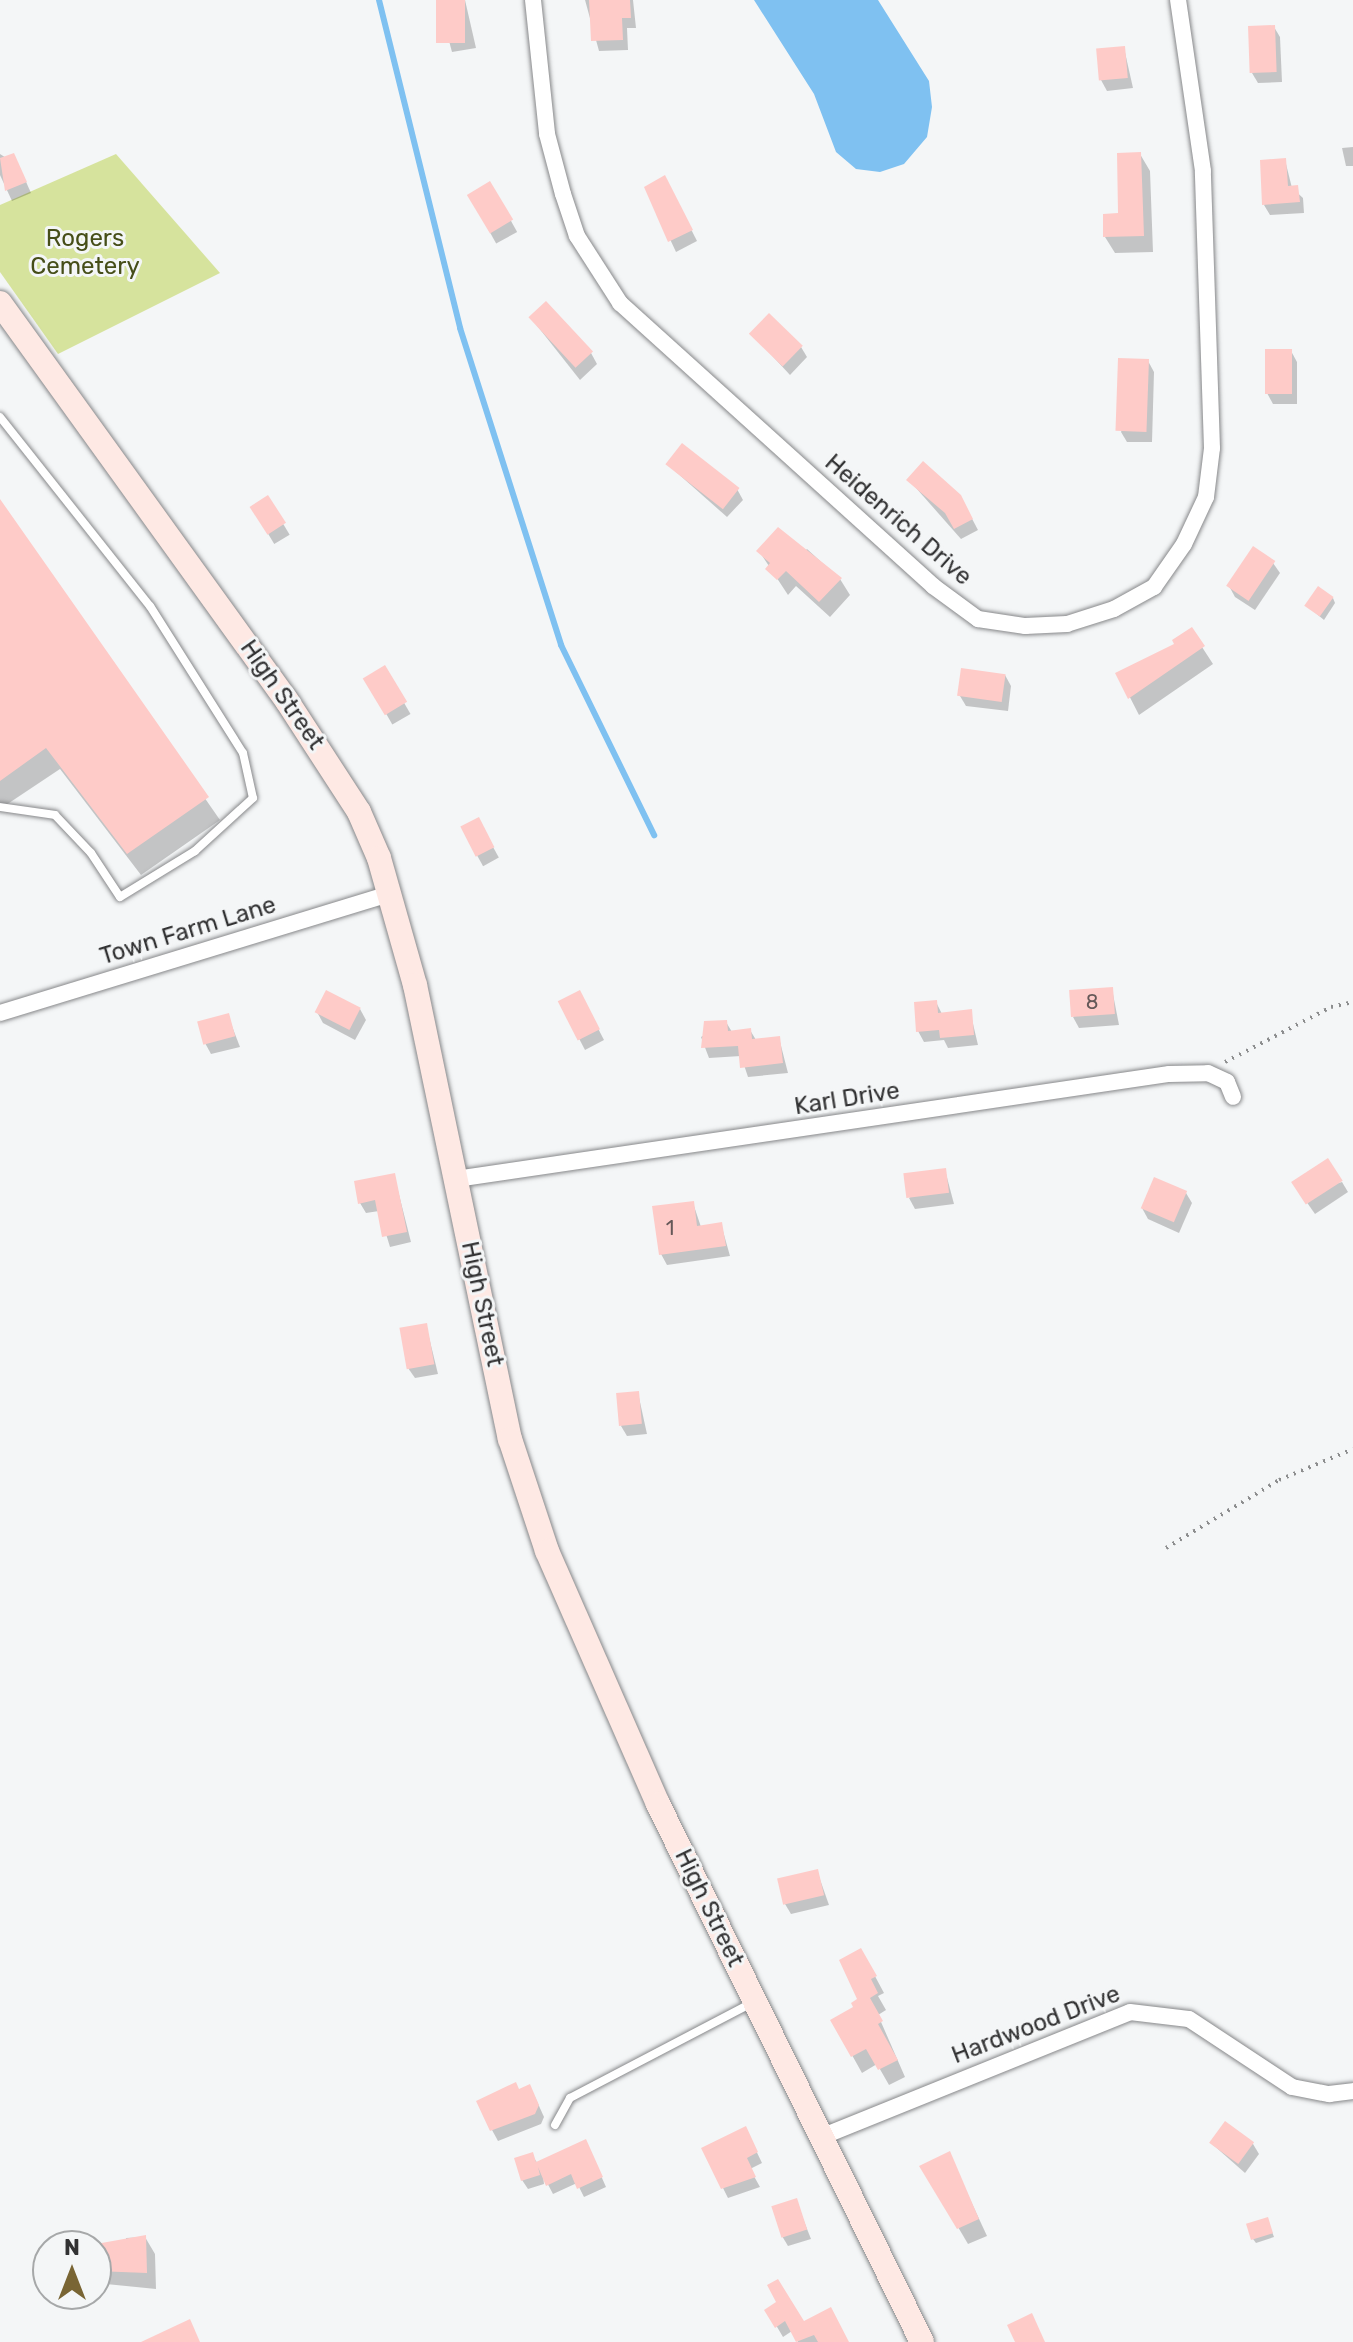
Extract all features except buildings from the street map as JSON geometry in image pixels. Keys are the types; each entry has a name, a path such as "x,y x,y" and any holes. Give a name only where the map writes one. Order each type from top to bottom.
{"main road":[{"name":"High Street","path":"0,303 329,763 359,812 389,894 415,985 510,1439 547,1551 658,1804 922,2342"}],"street":[{"name":"Heidenrich Drive","path":"533,0 547,134 563,194 577,236 620,303 933,586 978,619 1025,626 1067,624 1114,609 1154,587 1184,544 1206,497 1212,448 1203,171 1178,0"},
{"name":"Town Farm Lane","path":"0,1013 389,894"},
{"name":"Karl Drive","path":"456,1179 1204,1073"},
{"path":"1204,1073 1227,1082 1233,1097"},
{"name":"Hardwood Drive","path":"821,2137 1130,2012 1189,2019 1292,2087 1329,2094 1353,2091"}],"lane":[{"path":"0,417 150,606 243,753 253,798 195,851 120,897 91,853 55,815 0,807"},
{"path":"555,2125 570,2098 755,2001"}],"path":[{"path":"1204,1073 1331,1007 1353,1002"},
{"path":"1166,1548 1279,1480 1353,1449"}],"green space":[{"name":"Rogers Cemetery","path":"116,154 220,273 58,354 0,272 0,205"}],"water":[{"path":"754,0 878,0 929,81 932,107 927,137 904,164 880,172 856,169 836,152 814,94"}],"waterway":[{"path":"379,0 460,328 561,645 654,835"}]}
